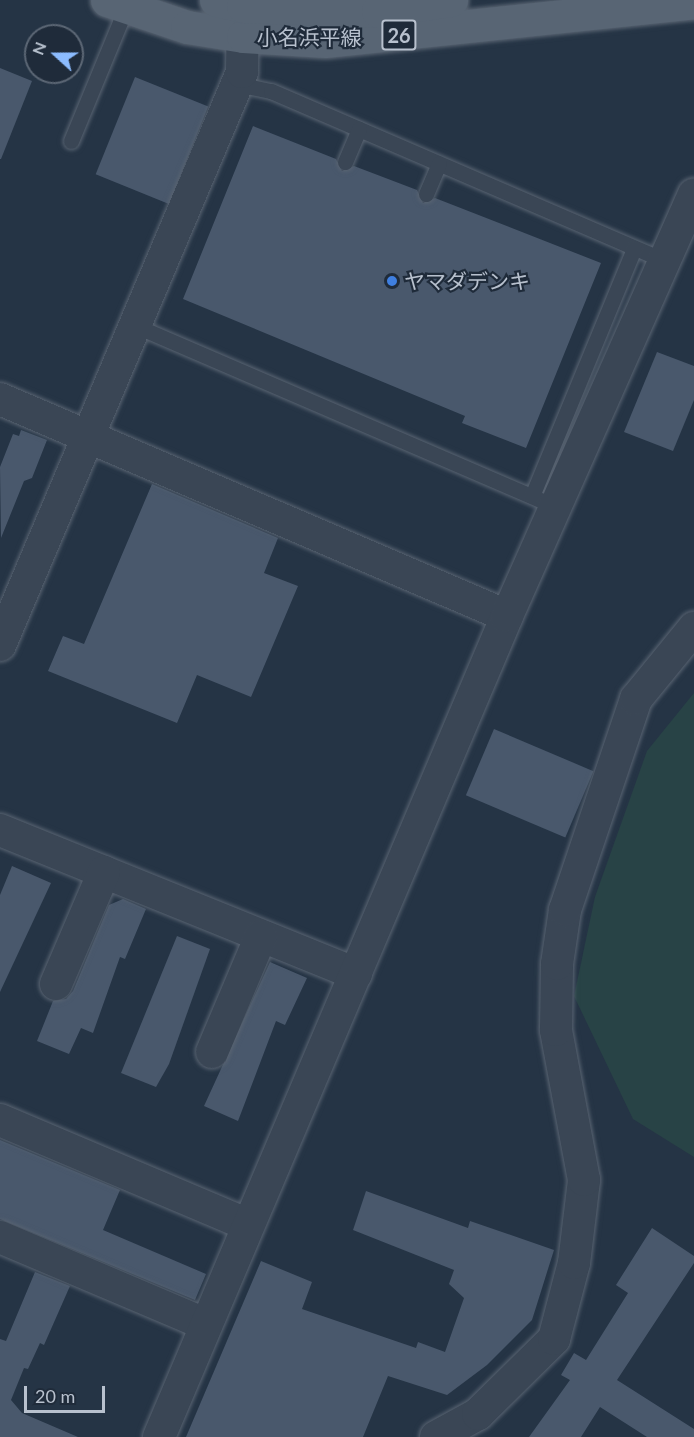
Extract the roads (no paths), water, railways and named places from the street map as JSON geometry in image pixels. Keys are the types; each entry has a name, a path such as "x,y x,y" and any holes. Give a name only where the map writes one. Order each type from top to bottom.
{"main road":[{"name":"26","path":"234,14 284,4 378,10 451,0"},
{"name":"小名浜平線","path":"120,3 187,27 234,14 325,40 694,2"}],"street":[{"path":"0,645 242,72 234,14"},
{"path":"159,1437 507,616 545,502 666,261 694,195"},
{"path":"3,407 86,437 507,616"},
{"path":"435,1437 478,1414 554,1339 574,1263 584,1180 556,1030 557,964 565,910 636,699 694,628"},
{"path":"0,830 356,974"},
{"path":"56,984 104,872"},
{"path":"212,1052 261,936"},
{"path":"0,1120 248,1225"},
{"path":"0,1237 205,1324"}],"lane":[{"path":"71,141 120,3"},
{"path":"237,84 271,91 666,261"},
{"path":"345,162 359,129"},
{"path":"426,194 439,164"},
{"path":"134,325 545,502 634,248"}],"place":[{"name":"ヤマダデンキ","path":"392,281"}]}
